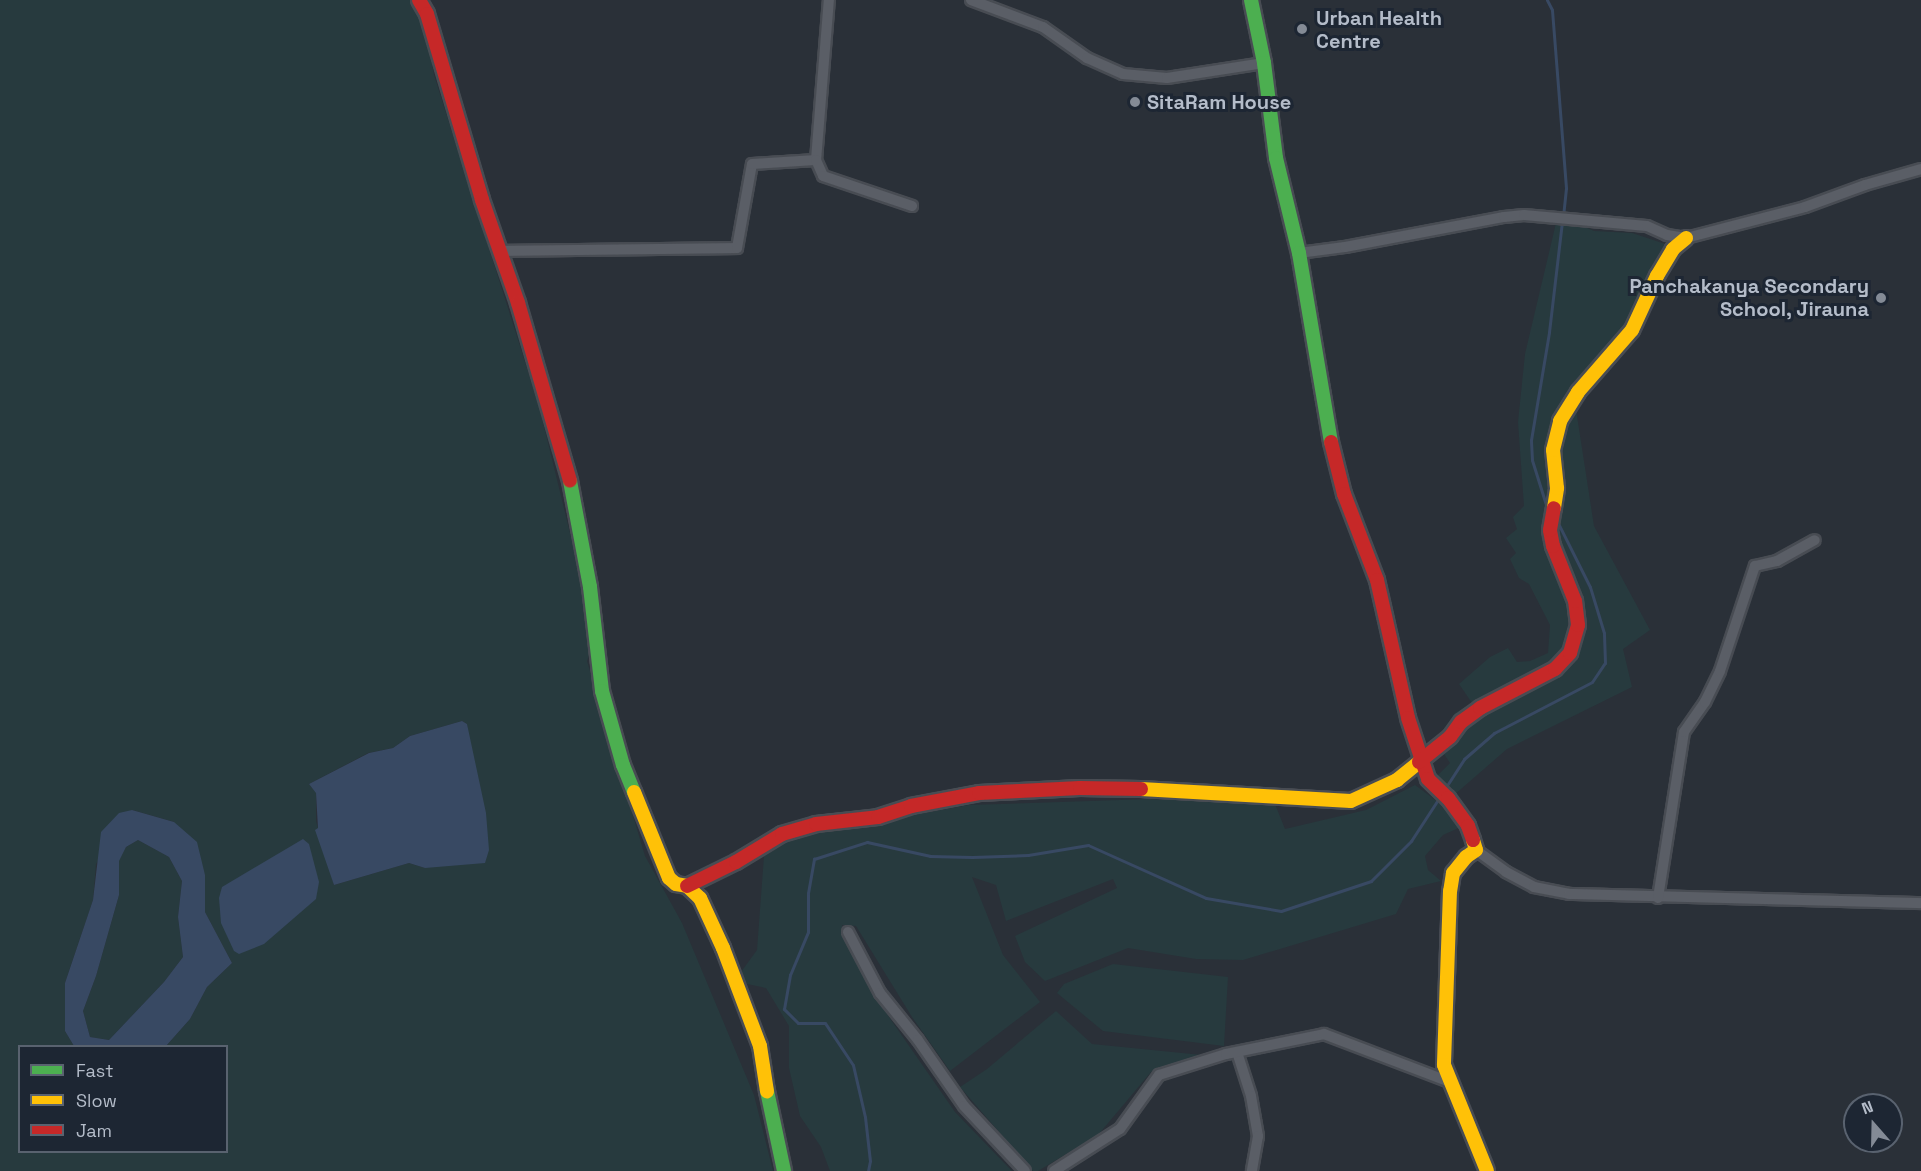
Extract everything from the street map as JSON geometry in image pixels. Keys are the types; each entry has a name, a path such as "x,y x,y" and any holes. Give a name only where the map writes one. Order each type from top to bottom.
{"street":[{"path":"419,0 427,14 482,200 518,303 569,477 590,587 602,691 623,765 669,878 676,884 687,886 700,898 723,948 760,1046 769,1103 784,1171"},
{"path":"828,0 816,160 823,176 912,206"},
{"path":"971,0 1043,27 1087,58 1123,74 1167,78 1264,63"},
{"path":"1251,0 1264,63 1276,158 1299,253 1332,449 1344,494 1377,580 1408,718 1428,779 1448,798 1468,826 1476,850 1506,872 1534,887 1569,894 1921,903"},
{"path":"500,251 737,248 752,165 816,160"},
{"path":"1299,253 1345,247 1504,217 1556,218 1647,226 1667,235 1686,238 1805,207 1865,185 1921,169"},
{"path":"687,886 736,862 782,834 816,825 878,817 911,806 978,793 1080,788 1206,791 1351,801 1397,780 1450,737 1461,722 1470,715 1555,669 1570,653 1578,625 1575,601 1553,546 1550,530 1557,488 1553,450 1560,421 1578,392 1632,330 1657,276 1673,249 1686,238"},
{"path":"1658,898 1684,732 1705,702 1720,671 1755,566 1777,561 1815,540"},
{"path":"1476,850 1466,857 1453,873 1450,891 1444,1065 1487,1171"},
{"path":"848,932 880,993 918,1040 964,1106 1024,1171"},
{"path":"1053,1171 1120,1130 1159,1075 1237,1052 1324,1034 1450,1082"},
{"path":"1237,1052 1251,1096 1258,1136 1251,1171"}],"green space":[{"path":"0,0 413,0 427,36 434,75 539,406 582,582 589,655 587,661 645,856 682,923 754,1095 773,1171 0,1171","holes":["462,721 467,724 468,736 425,868 409,863 334,885 316,821 316,792 309,784 368,753 393,748 410,736","132,810 174,822 205,875 205,912 232,963 207,987 190,1019 167,1045 228,1045 228,1153 18,1153 18,1045 73,1045 65,1031 65,983 93,900 96,864"]},
{"path":"1574,222 1594,231 1632,233 1671,246 1614,344 1573,390 1594,526 1650,630 1623,649 1632,687 1507,749 1453,796 1437,776 1450,763 1442,751 1427,745 1434,742 1455,713 1472,703 1459,684 1490,657 1508,648 1517,662 1530,661 1548,653 1550,625 1529,584 1519,578 1510,559 1516,553 1506,538 1517,529 1513,517 1524,506 1518,422 1525,354 1556,223"},
{"path":"1415,785 1449,810 1463,826 1443,835 1425,856 1428,870 1441,881 1408,889 1396,914 1243,960 1196,959 1128,948 1045,981 1025,962 1015,936 1117,888 1113,879 1006,921 996,885 972,877 1003,955 1040,1002 950,1071 912,1017 856,926 842,925 860,969 889,1017 955,1112 1012,1171 830,1171 821,1147 800,1116 789,1068 789,1026 766,988 747,984 741,972 757,950 764,856 800,835 969,805 1150,799 1275,804 1285,829 1366,810"},
{"path":"138,840 169,857 182,881 178,917 183,957 164,982 109,1040 90,1037 83,1011 96,976 119,895 119,860 126,847"},
{"path":"1113,964 1228,977 1224,1046 1103,1031 1057,993 1064,984"},
{"path":"1056,1011 1092,1044 1202,1055 1151,1072 1098,1135 1038,1171 1033,1171 960,1087 987,1069"}],"water":[{"path":"462,721 467,724 486,813 489,850 485,863 425,868 409,863 334,885 315,830 318,828 316,793 309,784 369,753 393,748 410,736"},
{"path":"132,810 174,822 197,842 205,875 205,912 232,963 207,987 190,1019 167,1045 73,1045 65,1031 65,983 93,900 101,832 119,813","holes":["138,840 169,857 182,881 178,917 183,957 164,982 109,1040 90,1037 83,1011 96,976 119,895 119,861 126,847"]},
{"path":"303,839 309,844 319,882 316,899 264,944 239,954 234,951 221,923 219,898 222,887"}],"waterway":[{"path":"1547,0 1552,10 1566,188 1563,216"},
{"path":"1547,508 1532,460 1531,440 1549,332 1562,222"},
{"path":"1444,790 1464,759 1494,733 1592,682 1605,663 1604,633 1590,587 1558,523"},
{"path":"868,1171 870,1161 865,1117 853,1065 825,1023 798,1023 784,1009 790,975 808,932 808,893 814,859 867,842 930,856 972,857 1028,855 1088,845 1206,898 1281,911 1371,881 1411,841 1439,798"}],"traffic: fast":[{"path":"1251,0 1264,63 1276,158 1299,253 1331,442"},
{"path":"570,481 590,587 602,691 623,765 634,792"},
{"path":"767,1091 784,1171"}],"traffic: slow":[{"path":"1554,508 1557,488 1553,450 1560,421 1578,392 1632,330 1657,276 1673,249 1686,238"},
{"path":"1141,789 1351,801 1397,780 1419,762"},
{"path":"634,792 669,878 676,884 687,886 700,898 723,948 760,1046 767,1091"},
{"path":"1473,840 1476,850 1466,857 1453,873 1450,891 1444,1065 1487,1171"}],"traffic: jam":[{"path":"419,0 427,14 482,200 518,303 570,481"},
{"path":"1331,442 1344,494 1377,580 1408,718 1428,779 1448,798 1468,826 1473,840"},
{"path":"1419,762 1450,737 1461,722 1480,708 1555,669 1570,653 1578,625 1575,601 1553,546 1550,530 1554,508"},
{"path":"687,886 736,862 782,834 816,824 878,817 911,806 979,793 1080,788 1141,789"}],"place":[{"name":"Urban Health Centre","path":"1302,29"},
{"name":"SitaRam House","path":"1135,102"},
{"name":"Panchakanya Secondary School, Jirauna","path":"1881,298"}]}
